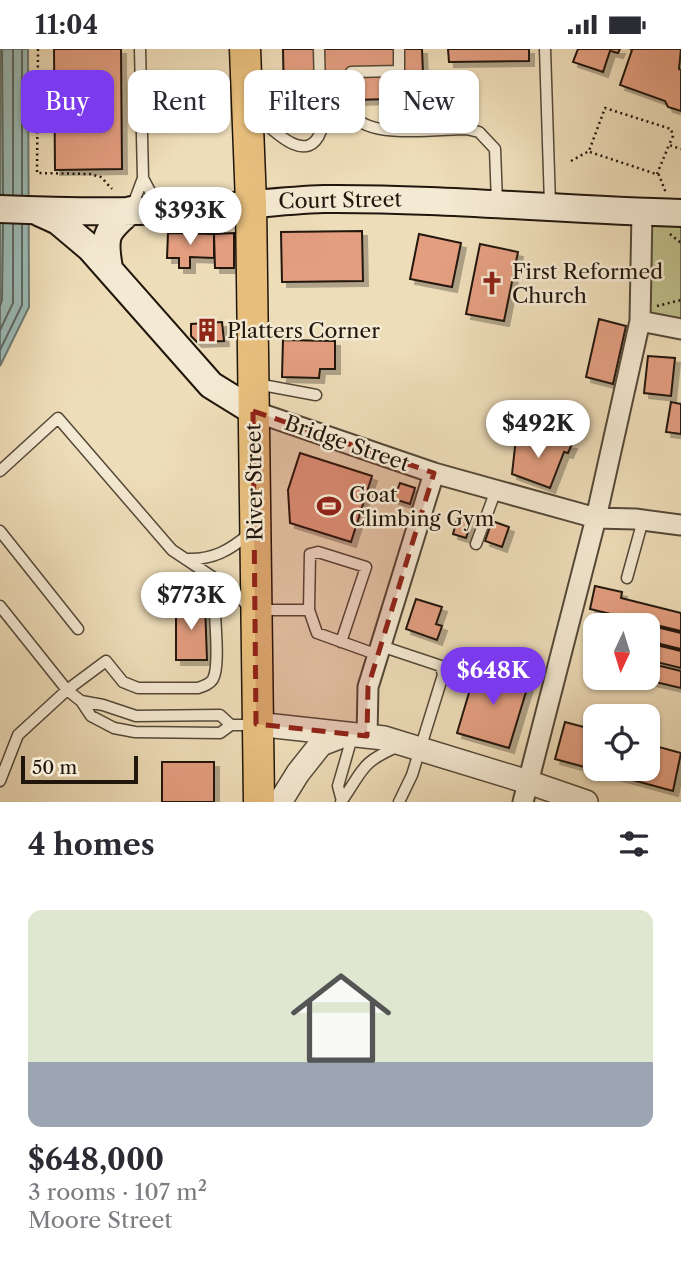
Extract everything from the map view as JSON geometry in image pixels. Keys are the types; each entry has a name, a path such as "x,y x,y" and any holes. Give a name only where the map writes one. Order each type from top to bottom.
{"main road":[{"name":"River Street","path":"243,51 244,70"},
{"name":"River Street","path":"248,133 256,613 244,725 259,802"},
{"name":"Court Street","path":"0,209 131,210 223,207 286,200 405,199 672,214"},
{"name":"Bridge Street","path":"35,210 58,221 109,268 198,373 225,394 253,397"},
{"path":"109,268 106,236 111,226 131,210"}],"street":[{"path":"526,792 596,518 640,321 642,212"},
{"path":"640,321 681,330"},
{"name":"Bridge Street","path":"253,397 434,473 596,518 681,525"},
{"path":"357,735 368,687 434,473"},
{"path":"244,725 384,738 412,746 526,792 586,802"},
{"path":"280,802 298,772 321,744 357,735"}],"lane":[{"path":"139,49 140,70"},
{"path":"319,49 320,70"},
{"path":"399,49 400,71 351,72 354,115 374,129 466,129 479,132 495,149 498,205"},
{"path":"545,49 550,208"},
{"path":"131,210 143,178 142,133"},
{"path":"276,133 286,142 310,146 320,133"},
{"path":"143,178 153,197 170,209"},
{"path":"253,397 316,395"},
{"path":"0,471 58,418 172,550 232,590 256,613 309,610"},
{"path":"476,544 496,490"},
{"path":"627,578 643,520"},
{"path":"187,559 217,555 234,547 255,529"},
{"path":"0,531 78,629"},
{"path":"341,642 366,567 318,552 310,554 309,610 317,633 341,642 441,666 443,675 412,746 412,775 402,801"},
{"path":"0,781 18,735 67,690 106,661 123,682 138,688 198,688 207,685 216,669 215,610 212,604 198,597 169,596"},
{"path":"0,606 91,716 114,728 135,732 220,733 244,725"},
{"path":"81,701 136,716 220,715 244,725"},
{"path":"342,801 338,786 357,735"},
{"path":"342,801 370,760 412,746"}],"path":[{"path":"38,49 37,173 90,174 101,177 131,210"},
{"path":"571,161 589,151 605,108 671,129 673,136 657,175"},
{"path":"669,145 681,149"},
{"path":"589,151 657,175 665,189 681,243"},
{"path":"656,307 681,300"}],"highlighted area":[{"path":"253,411 434,473 368,687 367,736 256,724"}],"green space":[{"path":"642,212 681,216 681,329 640,321"}],"water":[{"path":"0,49 28,49 28,70 21,70 21,133 28,133 29,307 0,366"}],"building":[{"path":"54,49 121,49 122,169 55,170 55,133 114,133 114,70 54,70"},
{"path":"283,49 422,49 423,70 379,70 379,99 365,100 365,70 283,70"},
{"path":"448,49 529,49 529,61 449,62"},
{"path":"578,49 620,49 618,53 610,51 603,72 573,62"},
{"path":"630,49 681,49 681,111 668,107 665,101 620,85 632,50"},
{"path":"362,231 363,281 282,282 281,232"},
{"path":"168,233 214,234 214,258 190,257 190,268 179,268 179,258 167,258"},
{"path":"234,233 234,268 215,268 214,234"},
{"path":"419,234 461,243 452,287 410,279"},
{"name":"First Reformed Church","path":"480,244 518,252 504,321 466,314"},
{"path":"599,319 626,326 613,384 586,377"},
{"name":"Platters Corner","path":"222,322 224,341 197,342 191,336 191,324"},
{"path":"283,340 335,341 335,369 320,369 319,378 282,377"},
{"path":"648,356 675,358 671,396 644,393"},
{"path":"671,402 681,404 681,434 666,432"},
{"path":"516,438 572,444 568,453 564,452 550,488 512,474"},
{"path":"300,453 372,476 351,542 290,523 288,490"},
{"path":"400,483 415,488 410,504 394,499"},
{"path":"459,512 473,517 466,538 453,534"},
{"path":"492,521 509,527 502,547 485,541"},
{"path":"595,586 622,592 621,598 681,613 681,631 660,626 660,613 607,613 590,609"},
{"path":"416,599 442,607 436,624 442,626 437,640 406,629"},
{"path":"176,604 205,604 207,660 176,660"},
{"path":"660,628 681,633 681,649 660,644"},
{"path":"660,646 681,651 681,668 660,663"},
{"path":"477,666 529,682 509,748 457,733"},
{"path":"660,666 681,671 681,688 660,683"},
{"path":"565,722 583,727 583,767 555,759"},
{"path":"660,747 681,753 673,791 636,781 660,781"},
{"path":"162,762 214,762 214,802 162,802"}],"place":[{"name":"First Reformed Church","path":"492,283"},
{"name":"Platters Corner","path":"207,330"},
{"name":"Goat Climbing Gym","path":"329,506"}]}
